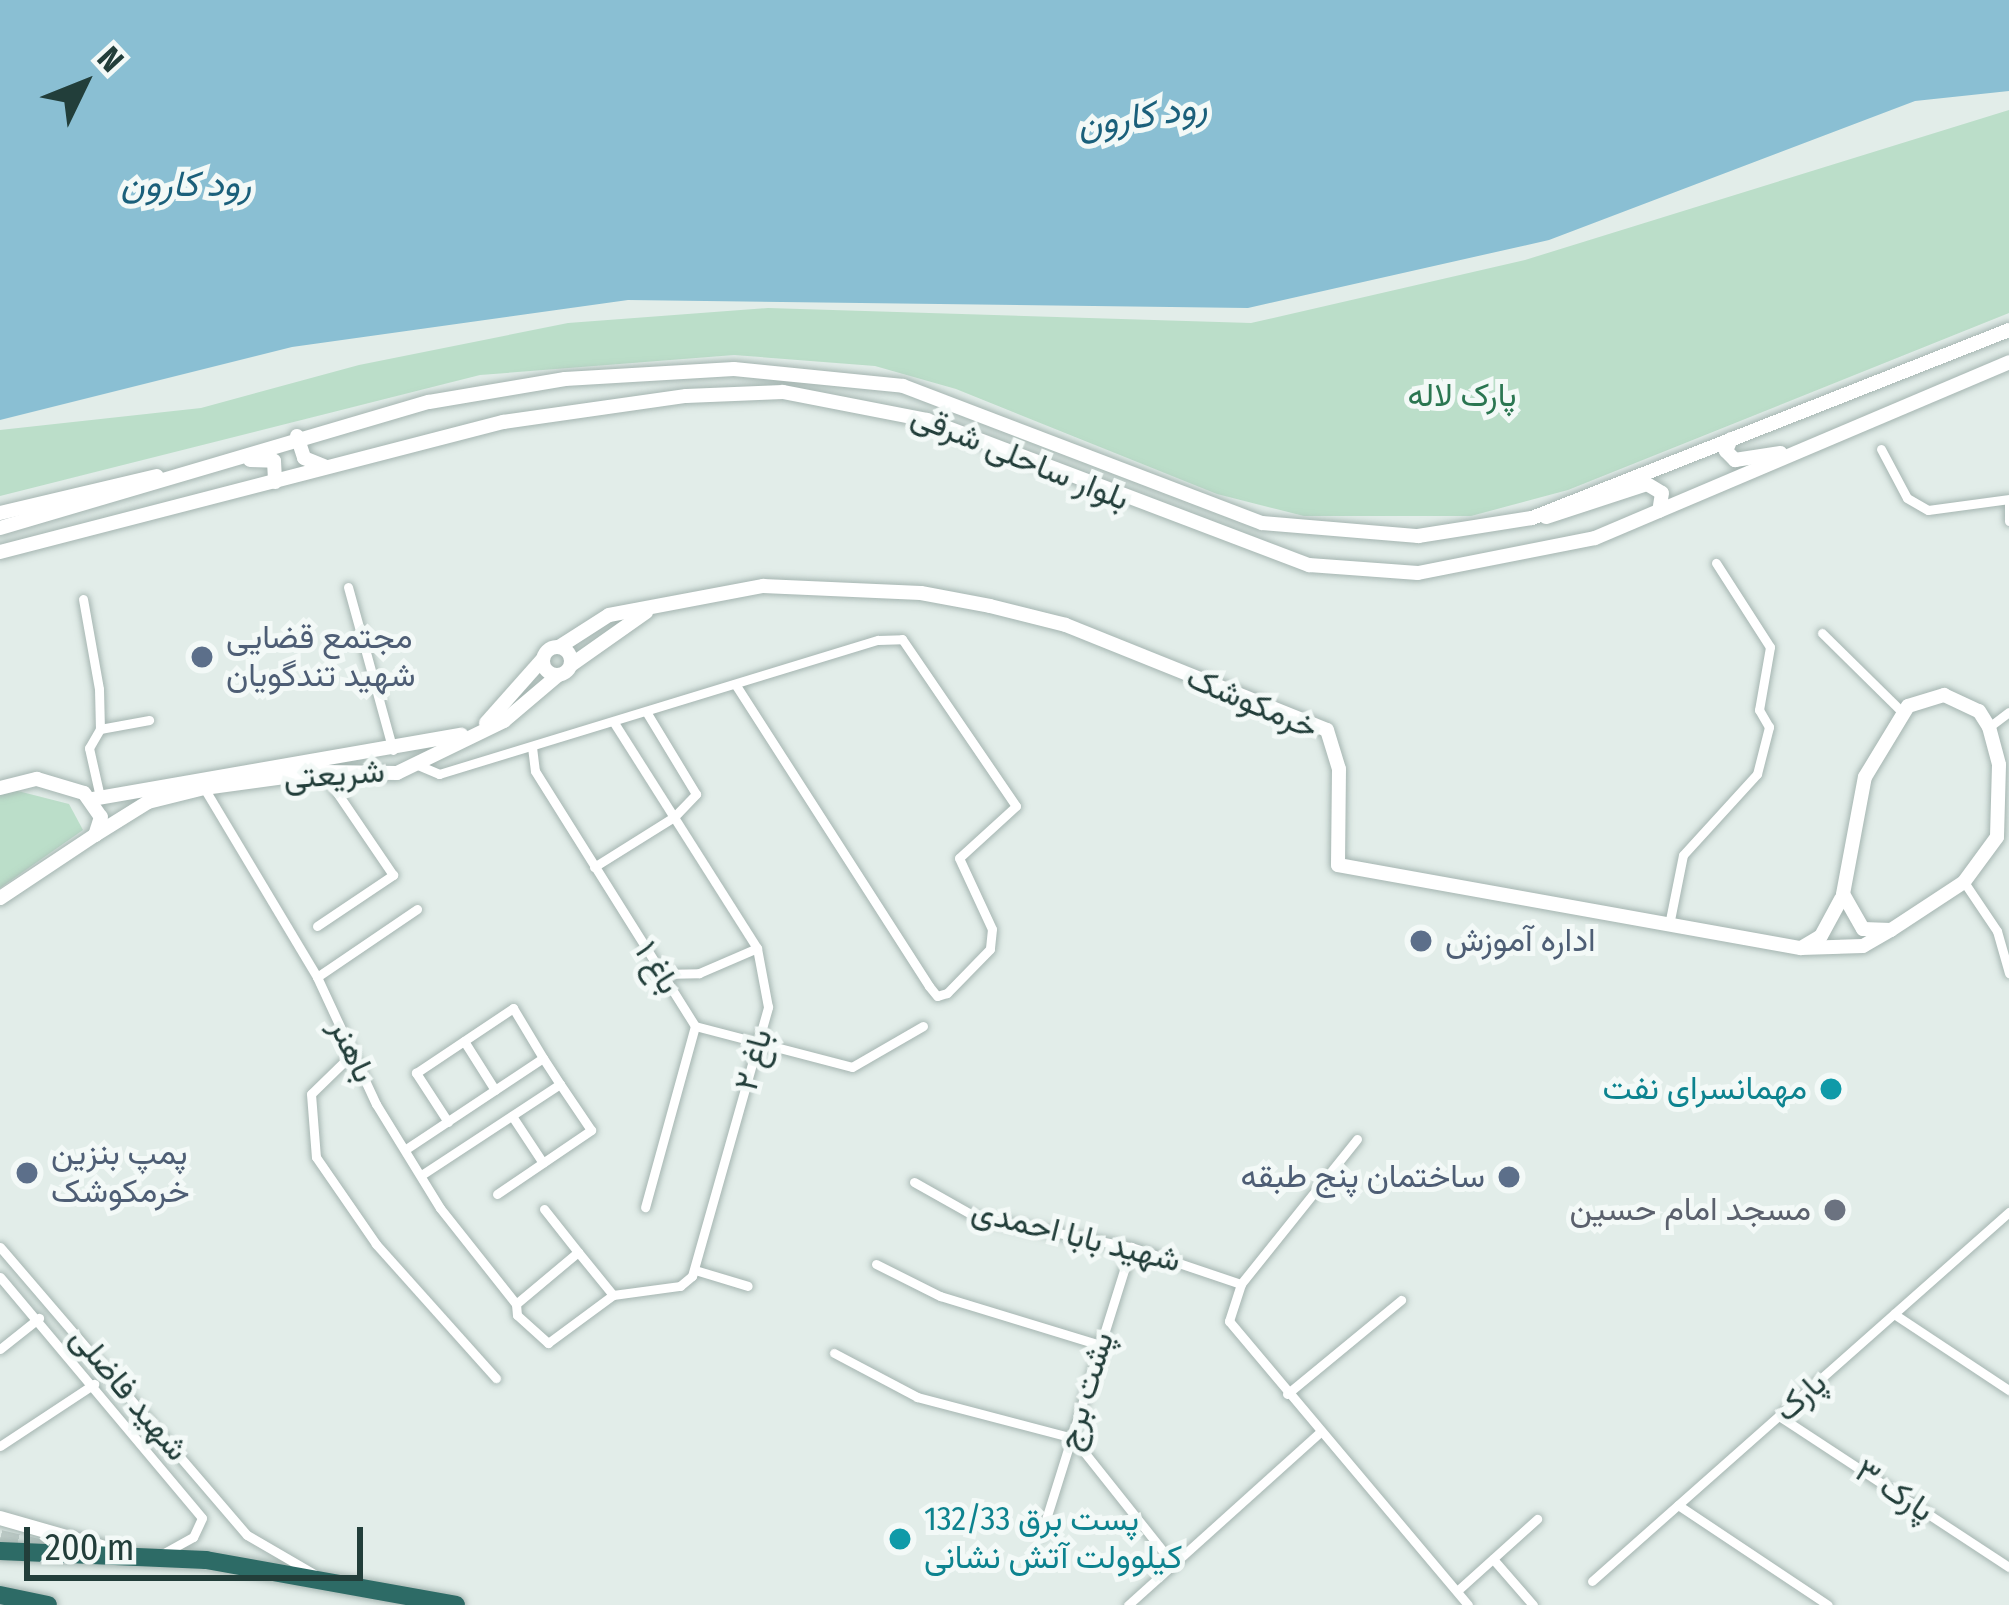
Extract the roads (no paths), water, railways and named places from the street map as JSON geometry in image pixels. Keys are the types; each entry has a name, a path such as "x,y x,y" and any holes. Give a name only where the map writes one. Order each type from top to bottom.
{"highway":[{"path":"0,1551 116,1551 159,1556 319,1576 456,1605"},
{"path":"0,1595 48,1605"}],"main road":[{"name":"بلوار ساحلی شرقی","path":"0,528 297,436 543,382 784,371 903,386 1262,523 1368,537 1532,518 2009,330"},
{"name":"بلوار ساحلی شرقی","path":"0,553 326,467 568,410 783,392 927,420 1309,566 1418,573 1485,564 1594,538 2009,362"},
{"path":"297,436 304,458 326,467"},
{"path":"1731,439 1726,451 1735,460 1806,448"},
{"path":"190,472 264,456 278,466 274,482"},
{"path":"0,513 131,479 174,477"},
{"path":"1532,518 1571,515 1647,484 1662,493 1659,511"},
{"name":"خرمکوشک","path":"661,604 764,586 851,587 921,593 1066,625 1327,730 1339,769 1338,865 1801,948 1863,946 1964,882"},
{"path":"661,604 571,665 560,646 609,615 661,604"},
{"name":"شریعتی","path":"0,898 148,802 204,788 418,765 498,714 542,660 560,646"},
{"path":"542,660 557,676"},
{"name":"شریعتی","path":"97,798 317,755 453,743 504,722 571,665"},
{"path":"1801,948 1836,917 1865,777 1902,712 1944,694 1979,711 1999,766 1997,837 1964,882"},
{"path":"392,751 393,771"},
{"path":"317,755 323,772"},
{"path":"0,788 37,779 97,798 101,817 95,835"},
{"path":"1843,895 1863,929 1891,930"},
{"path":"0,1518 116,1551"}],"street":[{"path":"1881,448 1907,498 1928,511 1978,497 2009,502 2009,521"},
{"path":"1669,925 1683,855 1757,774 1769,728 1759,710 1770,647 1716,563"},
{"path":"348,587 392,751"},
{"path":"83,599 100,730 89,748 97,798"},
{"path":"1822,633 1902,712"},
{"path":"418,765 439,774 736,685 902,639 989,757 1016,814 959,858 992,929 990,949 947,993 937,996 929,986 736,685"},
{"path":"1989,728 2009,712"},
{"path":"594,867 674,817 696,794 647,713"},
{"path":"100,730 149,720"},
{"name":"باغ ۲","path":"614,723 757,948 768,1007 695,1270"},
{"name":"باغ ۱","path":"532,747 535,771 695,1026 646,1207"},
{"path":"317,926 393,875 323,772"},
{"name":"باهنر","path":"204,788 317,976 352,1054 440,1208 516,1304"},
{"path":"1964,882 1997,931 2009,973"},
{"path":"317,976 417,909"},
{"path":"660,974 699,973 757,948"},
{"path":"448,1122 416,1073 513,1007 591,1130 497,1194"},
{"path":"695,1026 852,1067 923,1026"},
{"path":"464,1041 495,1090"},
{"path":"352,1054 311,1094 316,1156 376,1244 496,1378"},
{"path":"406,1149 544,1058"},
{"path":"424,1174 560,1084"},
{"path":"512,1115 543,1162"},
{"path":"1357,1139 1240,1284 1229,1321 1468,1605"},
{"name":"شهید بابا احمدی","path":"914,1182 976,1217 1131,1247 1240,1284"},
{"path":"544,1209 613,1295"},
{"name":"پارک","path":"1592,1581 2009,1212"},
{"name":"شهید فاضلی","path":"0,1247 260,1546 319,1576"},
{"name":"پشت برج","path":"1041,1535 1131,1247"},
{"path":"578,1252 516,1304 527,1332 548,1343 613,1295 680,1286 695,1270 748,1286"},
{"path":"875,1264 940,1296 1100,1345"},
{"name":"شهید فاضلی","path":"0,1277 197,1512"},
{"path":"1287,1394 1401,1300"},
{"path":"1894,1314 2009,1390"},
{"path":"0,1348 38,1318"},
{"path":"834,1353 916,1397 1073,1438 1172,1561"},
{"path":"0,1446 94,1384"},
{"name":"پارک ۳","path":"1778,1416 2009,1567"},
{"path":"1128,1605 1320,1432"},
{"path":"159,1556 193,1538 197,1512 213,1510 214,1497"},
{"path":"1678,1505 1828,1605"},
{"path":"1457,1591 1537,1520"},
{"path":"1492,1559 1533,1605"}],"water":[{"name":"رود کارون","path":"0,0 2009,0 2009,91 1915,101 1549,240 1248,308 628,300 292,347 0,420"}],"tunnel":[{"path":"0,1539 43,1549"}],"place":[{"name":"مجتمع قضایی شهید تندگویان","path":"202,657"},
{"name":"اداره آموزش","path":"1421,941"},
{"name":"مهمانسرای نفت","path":"1831,1089"},
{"name":"پمپ بنزین خرمکوشک","path":"27,1173"},
{"name":"ساختمان پنج طبقه","path":"1509,1177"},
{"name":"مسجد امام حسین","path":"1835,1210"},
{"name":"پست برق 132/33 کیلوولت آتش نشانی","path":"900,1539"}],"park label":[{"name":"پارک لاله","path":"1462,396"}]}
